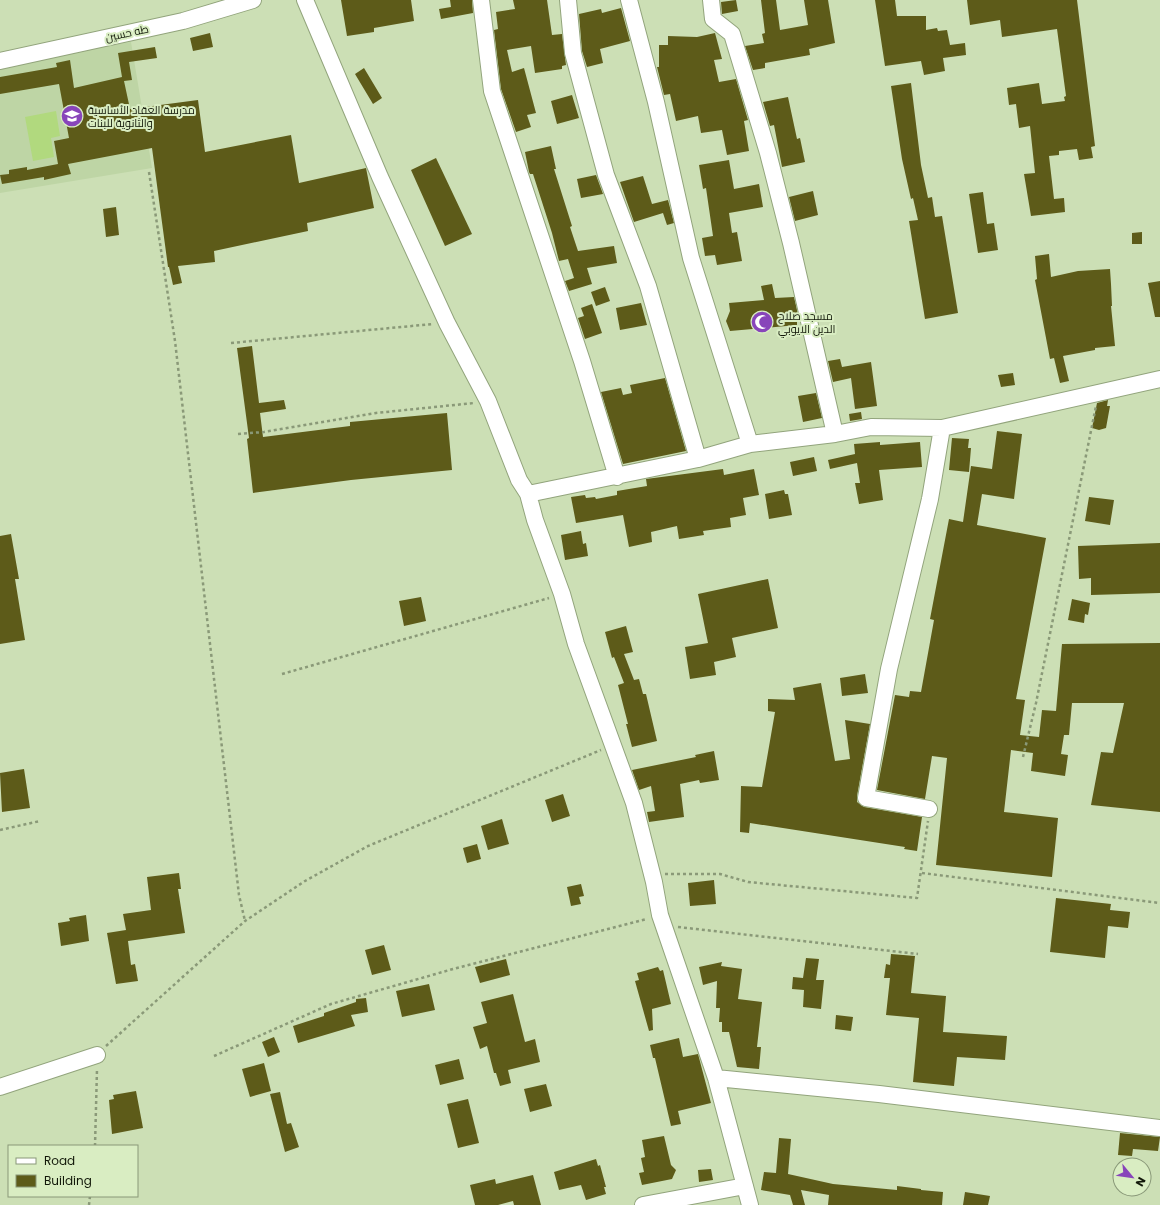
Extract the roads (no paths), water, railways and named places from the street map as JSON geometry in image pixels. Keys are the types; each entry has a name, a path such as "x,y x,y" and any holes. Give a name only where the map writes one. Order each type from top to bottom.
{"street":[{"name":"طه حسين","path":"0,61 183,21 253,0"},
{"path":"305,0 380,177 447,322 488,402 519,480 528,494 535,520 562,594 576,644 634,803 652,874 660,915 716,1078 750,1205"},
{"path":"481,0 492,91 582,361 616,477"},
{"path":"568,0 573,53 606,175 648,286 698,459"},
{"path":"629,0 656,102 691,258 750,444"},
{"path":"711,0 713,19 732,34 768,153 791,243 835,434"},
{"path":"528,494 698,459 750,444 835,434 871,427 942,428 1160,379"},
{"path":"929,809 866,798 889,669 930,499 942,428"},
{"path":"0,1087 97,1055"},
{"path":"716,1078 879,1094 1160,1128"},
{"path":"643,1205 745,1186"}],"place":[{"name":"مدرسة العقاد الأساسية والثانوية للبنات","path":"72,116"},
{"name":"مسجد صلاح الدين الايوبي","path":"762,322"}]}
